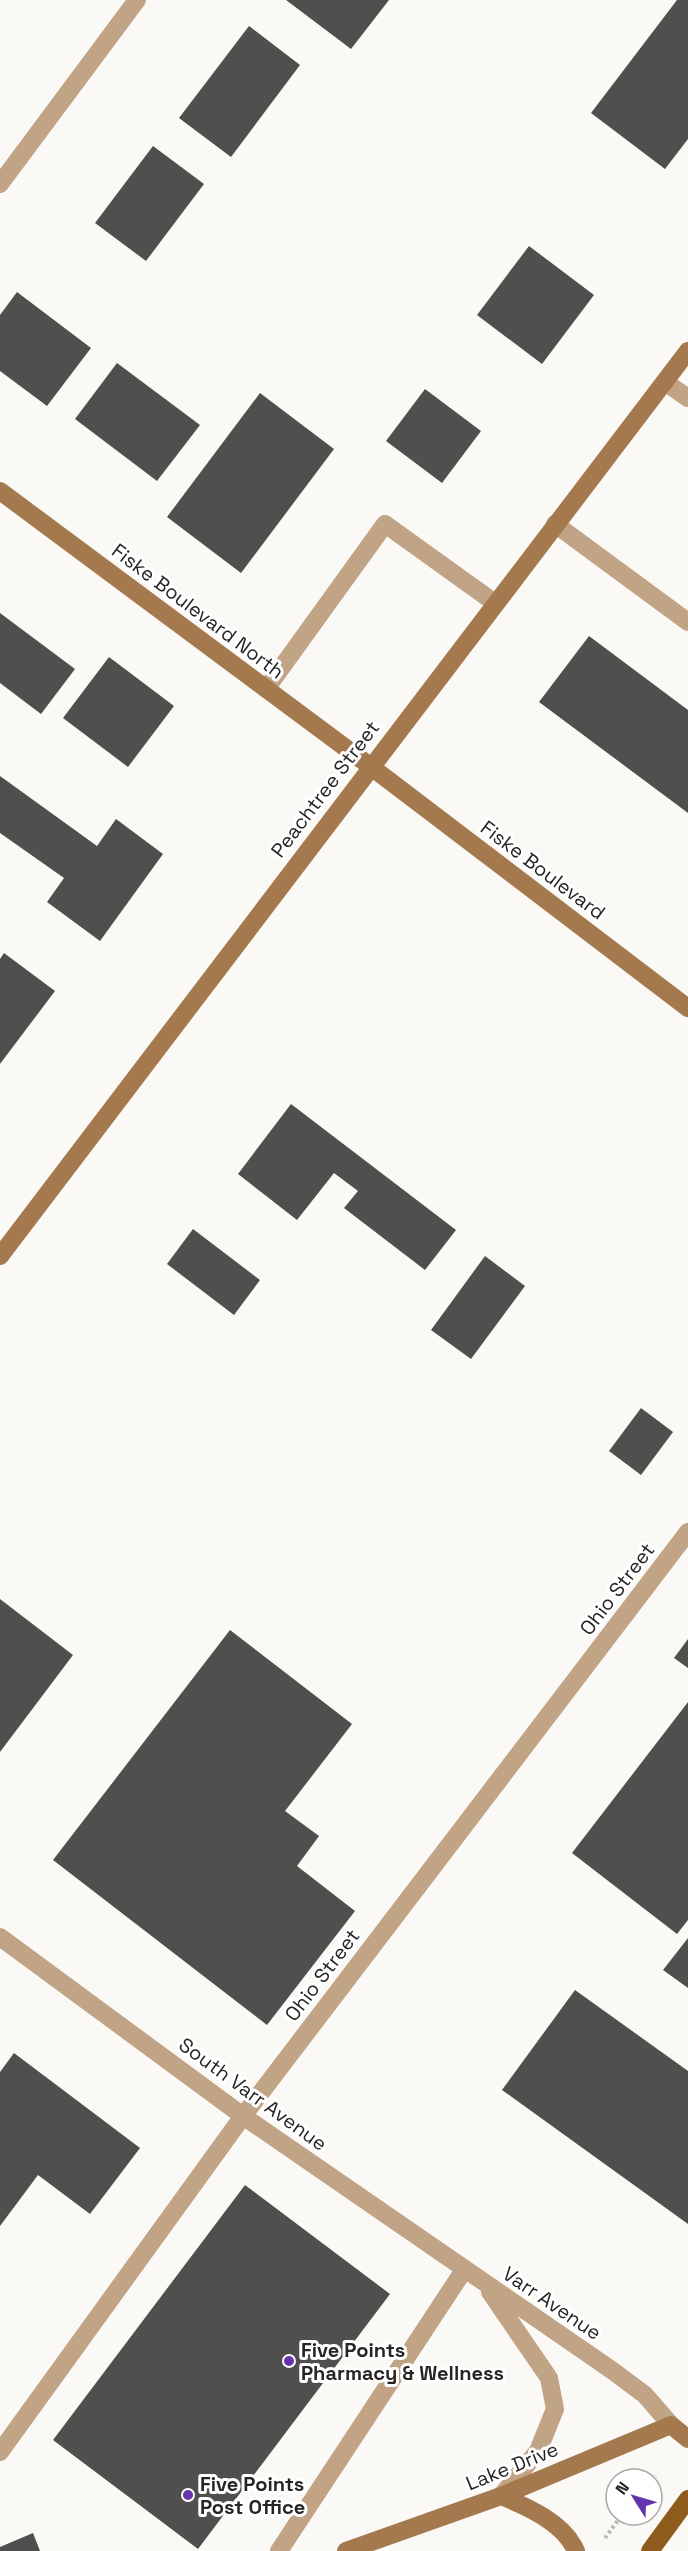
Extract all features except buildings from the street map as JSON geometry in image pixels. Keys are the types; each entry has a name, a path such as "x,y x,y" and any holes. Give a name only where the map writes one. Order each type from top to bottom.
{"main road":[{"path":"650,2551 688,2499"}],"street":[{"path":"0,184 137,0"},
{"name":"Peachtree Street","path":"0,1256 370,766 688,351"},
{"path":"664,382 688,398"},
{"name":"Fiske Boulevard North","path":"0,491 370,766"},
{"path":"266,689 385,524 495,603"},
{"path":"555,524 688,622"},
{"name":"Fiske Boulevard","path":"370,766 688,1008"},
{"name":"Ohio Street","path":"0,2452 243,2116 688,1532"},
{"name":"South Varr Avenue","path":"0,1937 243,2116 484,2283"},
{"path":"279,2551 464,2270"},
{"name":"Varr Avenue","path":"484,2283 645,2396 671,2425"},
{"name":"Varr Avenue","path":"484,2283 549,2378 555,2409 538,2451 501,2496"},
{"path":"671,2425 688,2439"},
{"name":"Lake Drive","path":"346,2551 501,2496 671,2425"},
{"path":"501,2496 531,2509 552,2523 576,2551"}],"path":[{"path":"600,2545 613,2527"}],"place":[{"name":"Five Points Pharmacy & Wellness","path":"289,2361"},
{"name":"Five Points Post Office","path":"188,2495"}]}
